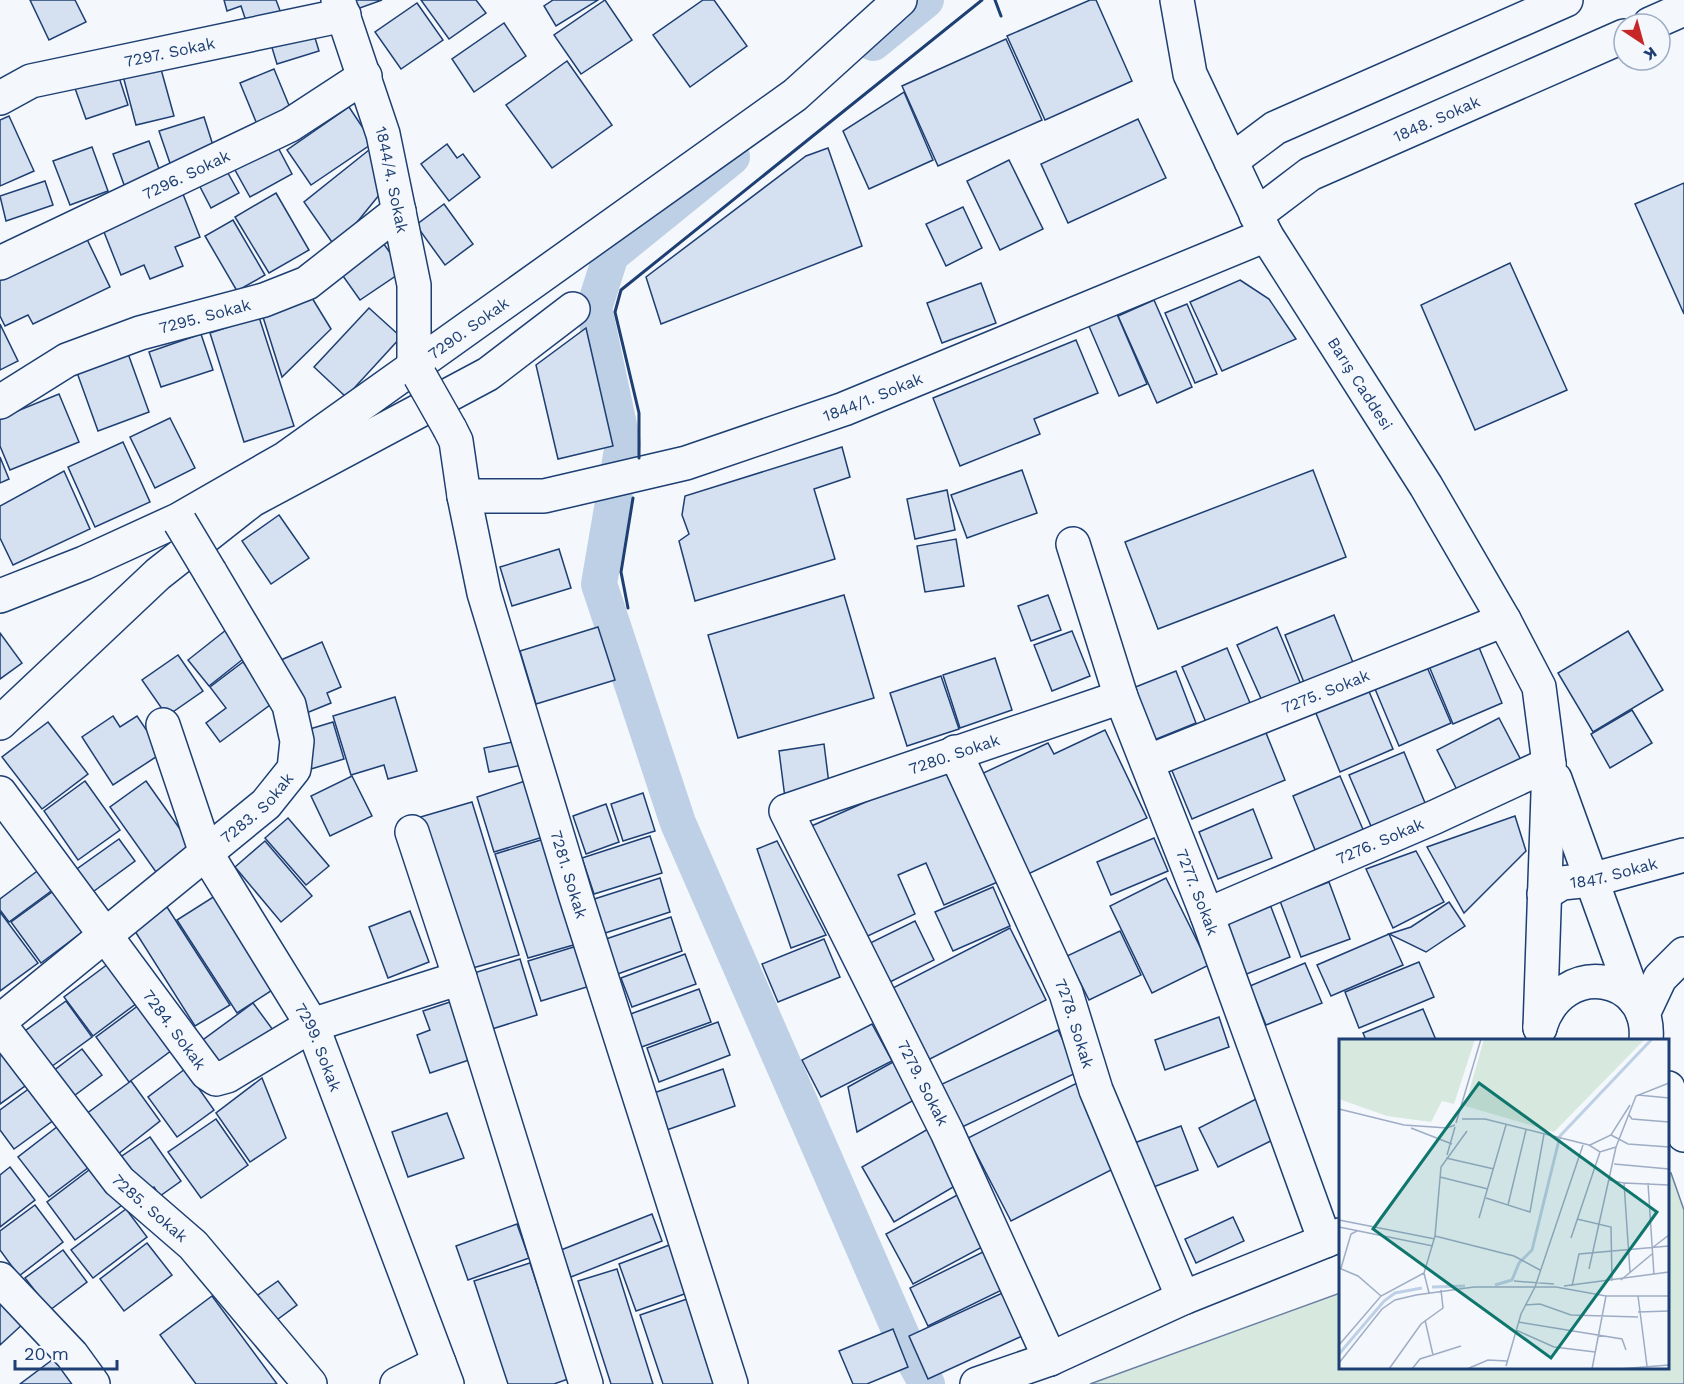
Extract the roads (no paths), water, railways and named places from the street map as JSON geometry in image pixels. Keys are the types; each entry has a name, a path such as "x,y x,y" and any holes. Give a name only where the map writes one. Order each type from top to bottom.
{"street":[{"name":"7290. Sokak","path":"0,596 84,563 179,521 286,458 417,371 795,95 900,0"},
{"name":"Barış Caddesi","path":"1177,0 1190,74 1261,225 1426,486 1504,620 1539,687 1549,764"},
{"path":"1231,161 1275,128 1566,0"},
{"name":"1844/4. Sokak","path":"341,8 382,134 399,211 414,285 417,371"},
{"name":"7297. Sokak","path":"0,98 31,81 341,8"},
{"name":"1848. Sokak","path":"1261,225 1310,174 1612,41"},
{"name":"7296. Sokak","path":"0,263 290,125 364,76"},
{"name":"7295. Sokak","path":"0,402 67,360 140,333 264,300 307,283 399,211"},
{"name":"1844/1. Sokak","path":"464,496 544,496 686,463 844,409 1261,225"},
{"path":"0,723 158,574 252,500 488,374 573,309"},
{"name":"7281. Sokak","path":"417,371 456,441 464,496 491,615 576,897 731,1384"},
{"name":"7283. Sokak","path":"0,1023 266,804 294,769 297,741 289,705 179,521"},
{"name":"7277. Sokak","path":"1073,544 1121,697 1333,1238"},
{"name":"7275. Sokak","path":"1147,762 1504,620"},
{"name":"7280. Sokak","path":"786,811 1121,697"},
{"name":"7299. Sokak","path":"163,724 206,853 312,1025 443,1374"},
{"name":"7278. Sokak","path":"955,752 1066,993 1096,1090 1183,1298"},
{"path":"1549,764 1645,1025"},
{"path":"1540,1034 1549,764"},
{"name":"7276. Sokak","path":"1207,915 1435,817 1549,764"},
{"name":"7284. Sokak","path":"0,793 207,1073 216,1079 227,1076 312,1025 460,978"},
{"name":"7279. Sokak","path":"786,811 947,1132 1050,1359"},
{"path":"412,832 460,978 586,1384"},
{"name":"1847. Sokak","path":"1544,894 1562,883 1591,880 1684,855"},
{"path":"1645,1025 1660,978 1684,954"},
{"path":"1540,1034 1545,1010 1557,996 1572,985 1589,981 1606,982 1622,989 1645,1025"},
{"name":"7285. Sokak","path":"0,1023 119,1181 193,1245 310,1384"},
{"path":"1669,1091 1684,1135"},
{"path":"992,1380 1050,1359 1183,1298 1333,1238"},
{"path":"0,1278 72,1355 93,1384"},
{"path":"397,1384 443,1374"}],"waterway":[{"path":"873,43 926,0"},
{"path":"732,157 611,255 594,308 623,444 599,584 678,823 909,1352 927,1384"}]}
